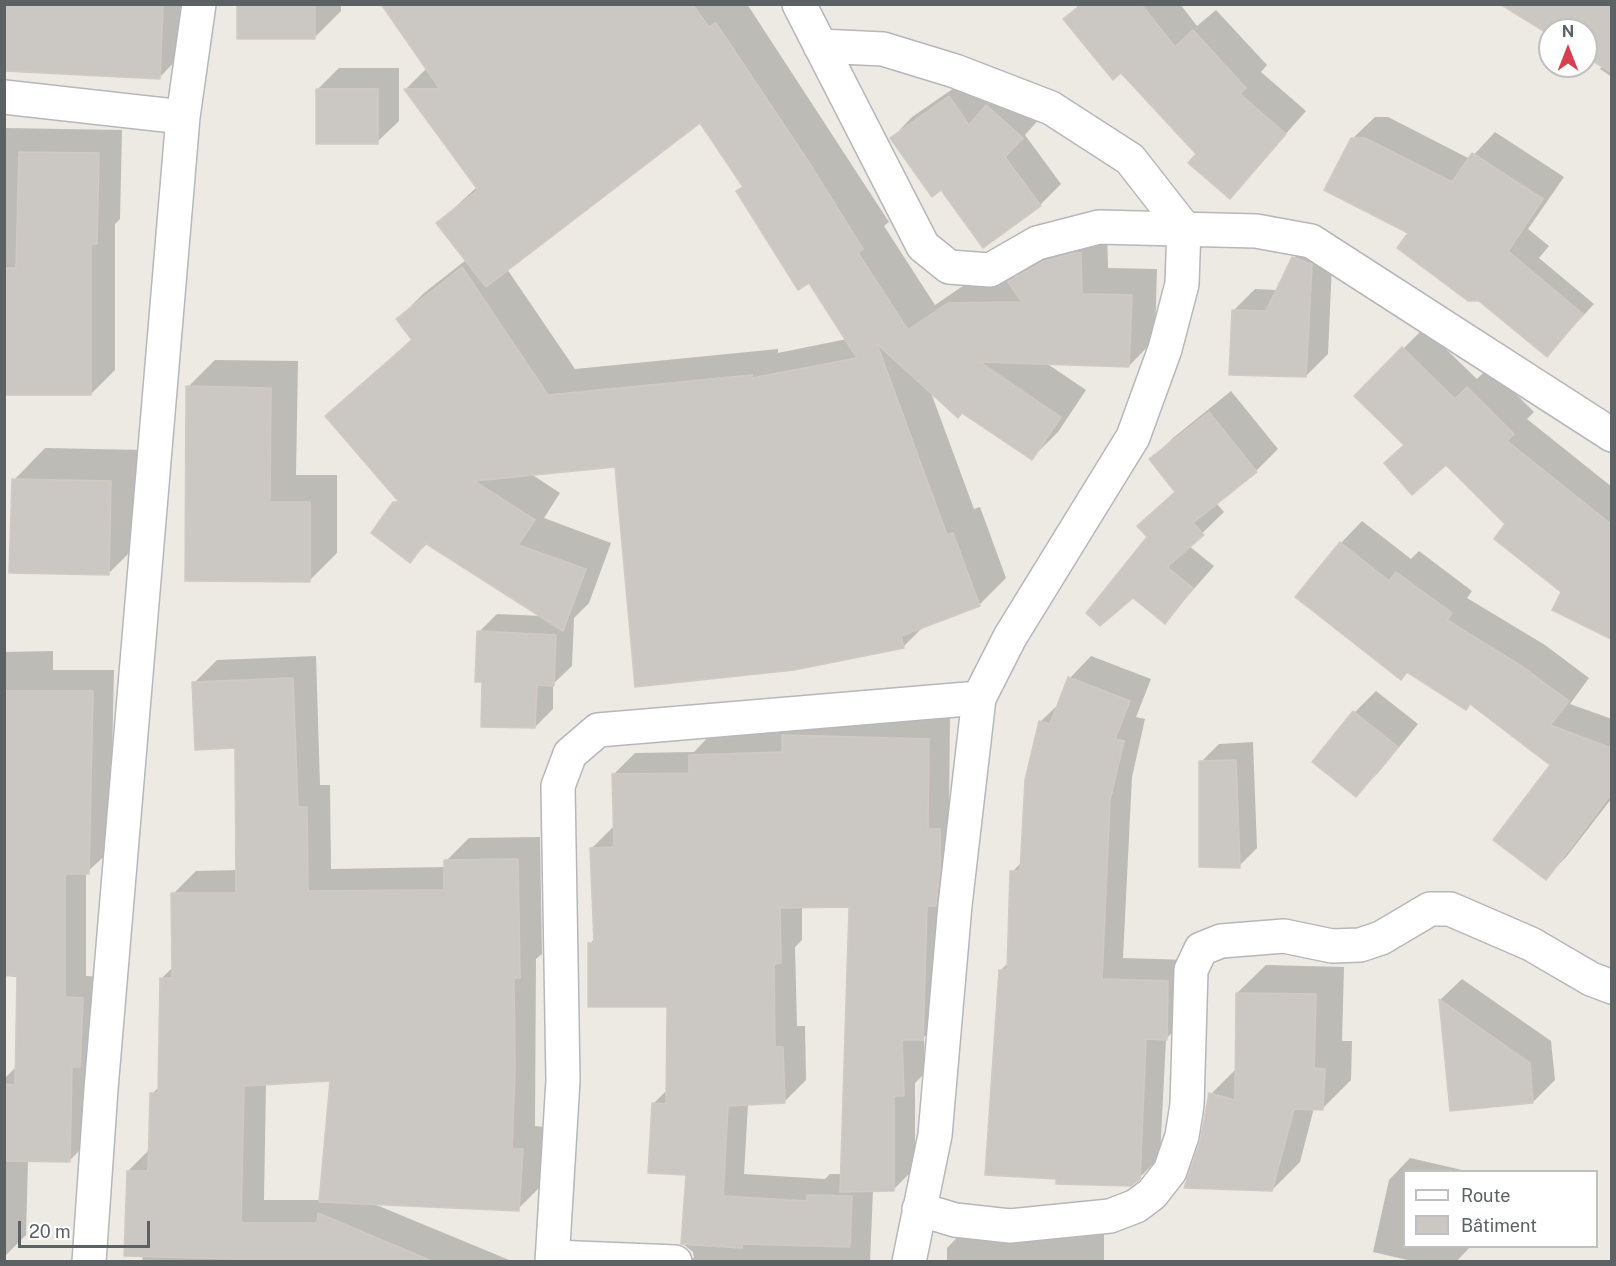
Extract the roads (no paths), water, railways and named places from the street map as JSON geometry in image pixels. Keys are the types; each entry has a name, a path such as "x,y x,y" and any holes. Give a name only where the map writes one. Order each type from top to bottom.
{"street":[{"path":"89,1262 101,1089 183,117 199,4"},
{"path":"799,4 923,246 949,267 990,270 1037,243 1099,227 1257,231 1311,241 1611,435"},
{"path":"820,46 883,49 955,70 1051,108 1130,159 1184,228 1182,284 1165,349 1133,437 1010,638 979,698 955,905 935,1135 909,1262"},
{"path":"4,98 183,117"},
{"path":"675,1262 553,1259 563,1080 558,786 570,754 598,730 979,698"},
{"path":"919,1209 955,1221 1010,1226 1110,1216 1136,1206 1152,1194 1170,1171 1187,1105 1191,970 1201,950 1221,941 1284,936 1332,946 1360,945 1381,939 1430,909 1450,909 1531,944 1592,979 1611,987"}]}
